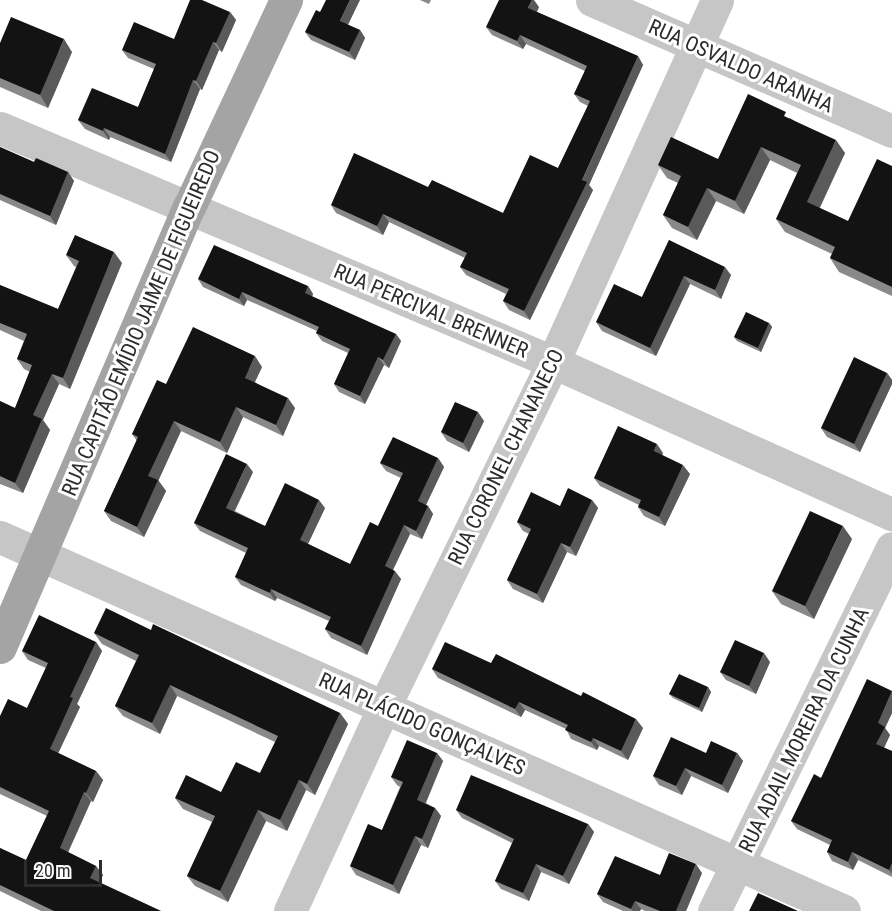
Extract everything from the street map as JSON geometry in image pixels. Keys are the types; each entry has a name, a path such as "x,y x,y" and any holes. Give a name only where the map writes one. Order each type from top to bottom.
{"main road":[{"name":"RUA CAPITÃO EMÍDIO JAIME DE FIGUEIREDO","path":"0,647 189,207 286,0"}],"street":[{"name":"RUA OSVALDO ARANHA","path":"592,0 694,47 892,131"},
{"name":"RUA CORONEL CHANANECO","path":"290,911 384,707 553,362 717,0"},
{"name":"RUA PERCIVAL BRENNER","path":"0,128 553,362 892,514"},
{"name":"RUA PLÁCIDO GONÇALVES","path":"0,537 844,911"},
{"name":"RUA ADAIL MOREIRA DA CUNHA","path":"714,911 892,548"}],"building":[{"path":"190,0 202,0 230,12 216,43 213,42 196,81 193,80 165,154 104,128 103,131 78,120 92,88 138,107 156,64 122,50 134,22 174,39"},
{"path":"326,0 350,0 340,21 360,30 349,52 305,32 316,10 320,12"},
{"path":"499,0 532,0 528,8 638,56 582,180 587,182 524,311 503,301 509,289 460,267 467,253 383,214 377,226 331,205 354,153 428,187 432,180 503,213 530,155 558,168 590,101 574,94 587,66 520,35 517,41 486,27"},
{"path":"11,17 64,39 40,95 0,78 0,43"},
{"path":"748,94 786,112 784,116 836,140 807,202 848,221 877,159 892,166 892,287 830,258 835,247 776,219 801,165 761,147 735,201 707,188 688,227 663,215 681,176 658,165 671,137 718,159"},
{"path":"0,147 34,162 36,158 68,172 50,216 0,194"},
{"path":"75,235 114,252 63,378 52,374 33,415 42,419 15,483 0,476 0,401 15,408 32,365 17,359 27,334 0,323 0,285 58,309 79,261 66,255"},
{"path":"669,240 725,267 715,290 684,276 650,348 596,322 614,284 642,297"},
{"path":"214,245 308,286 305,293 396,334 383,360 378,357 360,396 334,384 350,349 316,333 319,327 242,292 239,299 198,279"},
{"path":"746,312 769,323 758,348 734,337"},
{"path":"193,327 255,356 245,378 288,398 276,425 236,407 220,442 174,421 148,476 158,480 137,527 104,511 138,437 132,434 157,380 166,384"},
{"path":"854,357 887,373 854,444 821,428"},
{"path":"455,402 478,412 463,443 441,432"},
{"path":"618,426 657,444 654,451 683,465 659,517 638,507 641,500 594,478"},
{"path":"393,437 438,458 418,501 428,506 416,531 404,525 385,566 395,571 361,646 325,629 331,617 271,589 270,593 235,577 248,548 194,523 226,454 247,464 226,508 265,526 285,483 319,500 300,540 350,564 370,522 378,526 403,473 380,463"},
{"path":"568,488 592,500 570,547 561,543 537,594 507,580 531,529 517,522 531,492 560,506"},
{"path":"810,511 843,526 805,606 772,591"},
{"path":"106,608 151,630 153,624 340,713 307,784 299,780 280,820 258,810 220,891 187,876 215,816 175,798 186,775 221,792 236,762 260,773 278,736 170,685 152,723 115,706 139,655 94,633"},
{"path":"39,615 96,642 70,697 73,698 50,749 96,771 86,793 84,792 60,848 96,866 90,878 161,911 54,911 0,885 0,848 26,860 49,811 0,787 0,716 8,699 27,708 48,663 22,651"},
{"path":"735,640 764,653 749,686 720,672"},
{"path":"445,642 491,663 496,654 581,696 583,692 636,719 621,751 593,738 591,742 565,730 568,725 519,702 515,709 432,669"},
{"path":"679,674 708,687 699,708 669,694"},
{"path":"867,679 892,691 878,723 885,727 876,744 892,751 892,863 889,870 852,852 848,862 827,852 832,840 791,821 814,774 821,778"},
{"path":"671,737 706,753 711,741 737,753 722,785 685,768 676,786 653,776"},
{"path":"407,740 437,753 417,800 435,808 422,839 415,836 393,885 350,866 368,824 382,830 403,782 391,777"},
{"path":"471,775 588,824 563,876 536,864 523,893 495,881 514,839 456,810"},
{"path":"669,853 696,864 676,911 660,911 635,901 631,909 597,894 615,856 660,875"},
{"path":"758,893 798,911 749,911"}]}
